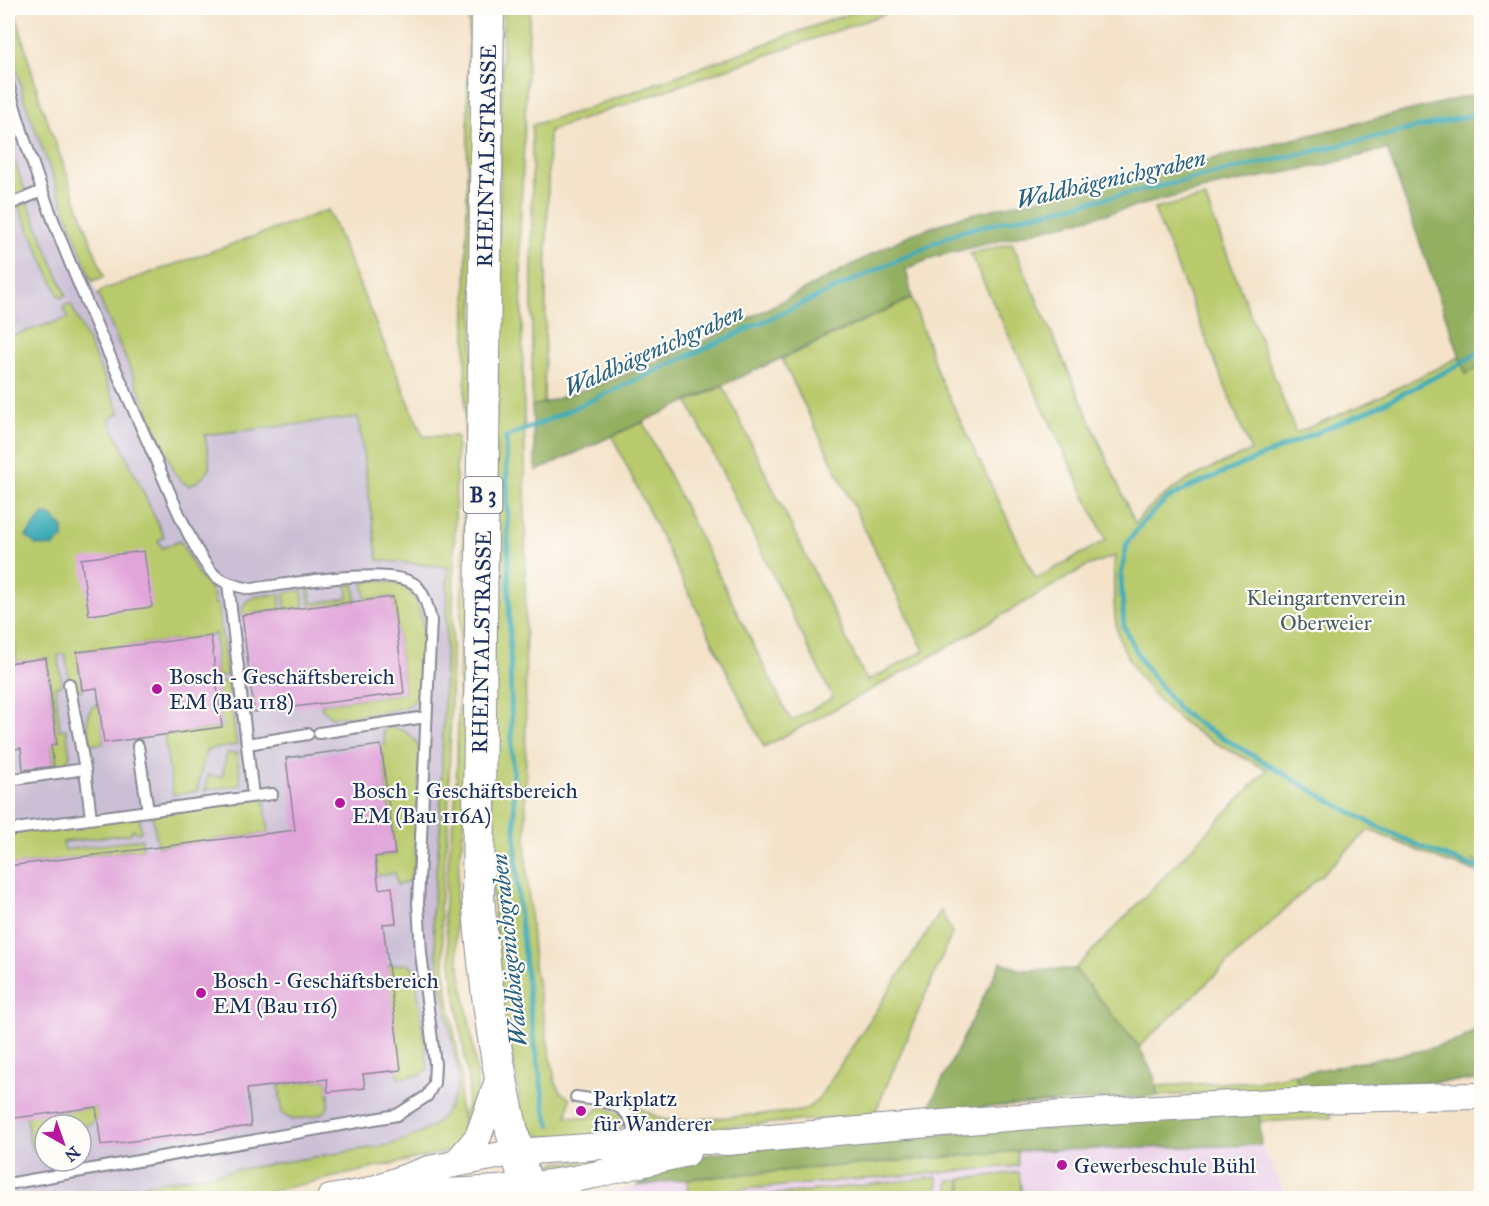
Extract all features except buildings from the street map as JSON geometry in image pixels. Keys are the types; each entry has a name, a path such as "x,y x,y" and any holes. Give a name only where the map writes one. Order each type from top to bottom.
{"main road":[{"name":"RHEINTALSTRASSE","path":"488,8 478,897 487,995 500,1075 528,1192"}],"street":[{"path":"456,1163 478,1137 500,1075"},
{"path":"330,1198 365,1192 429,1169 517,1152 636,1154 728,1142 956,1122 1401,1097 1482,1096"},
{"path":"365,1192 451,1196 528,1192 593,1175 636,1154"},
{"path":"574,1198 593,1175"}],"lane":[{"path":"8,83 18,121 42,191 95,325 202,559 217,577 238,587 251,589 371,575 397,576 416,584 425,599 431,620 418,903 421,952 435,1064 434,1083 427,1096 397,1115 8,1184"},
{"path":"8,205 42,191"},
{"path":"228,583 253,796"},
{"path":"69,684 85,769 91,818"},
{"path":"247,744 426,717"},
{"path":"138,746 148,811"},
{"path":"8,780 85,769"},
{"path":"8,830 272,794"},
{"path":"576,1097 607,1101 621,1108 633,1124 636,1154"}],"shaded area":[{"path":"8,34 24,99 86,268 153,423 406,397 423,436 457,436 448,567 440,829 432,916 439,972 459,1077 453,1102 434,1125 411,1138 388,1145 63,1198 8,1198"},
{"name":"Gewerbeschule Bühl","path":"1261,1145 1288,1198 599,1198 613,1191 687,1179 1017,1151"}],"green space":[{"path":"8,8 14,8 40,100 104,277 92,281 24,99 8,34"},
{"path":"469,8 478,8 466,813 458,875 456,937 475,1060 476,1107 472,1123 462,1118 466,1134 449,1151 241,1198 63,1198 388,1145 415,1136 436,1123 444,1115 456,1092 459,1077 439,972 432,916 440,829 448,567 378,560 358,417 205,435 209,459 208,471 205,476 189,486 180,480 98,295 102,290 328,210 423,436 457,436 448,828 440,907 446,982 462,1078 459,1103 462,1116 467,1107 469,1086 444,916 456,792 464,508"},
{"path":"503,8 530,8 520,230 525,461 526,859 534,965 555,1081 561,1092 570,1099 567,1116 587,1118 600,1107 607,1108 619,1114 623,1121 622,1128 612,1137 546,1138 532,1132 522,1116 501,989 489,858"},
{"path":"864,8 902,8 549,131 544,403 532,406 532,125 580,111"},
{"path":"1481,93 1481,367 1466,374 1387,149 1329,164 1221,185 934,257 906,269 912,298 536,471 532,406 615,379 709,339 909,235 963,216 1225,156"},
{"path":"8,143 25,191 15,197 8,176"},
{"name":"Kleingartenverein Oberweier","path":"1205,197 1296,433 1371,401 1459,357 1466,374 1481,367 1481,863 1471,860 1481,864 1481,873 1443,861 1369,830 1139,1047 1075,969 1267,770 1194,730 1170,711 1148,688 1130,662 1116,626 1115,556 1087,566 904,672 764,747 612,436 643,422 791,721 833,698 688,402 723,386 867,681 924,651 782,359 912,298 938,374 1036,579 1106,540 970,254 1012,243 1135,523 1160,499 1188,480 1251,451 1154,209"},
{"path":"28,203 66,295 60,298 18,205"},
{"path":"71,304 120,413 109,419 164,537 158,540 162,548 180,541 199,576 212,590 215,604 218,604 227,675 216,677 216,633 211,636 78,652 82,690 75,691 70,685 65,654 58,655 62,685 55,687 60,730 66,729 70,755 66,765 55,768 51,745 57,743 47,658 17,662 14,644 8,644 8,337 68,318 63,306"},
{"path":"375,580 398,584 409,591 416,602 423,628 422,683 415,700 405,707 372,714 331,717 321,708 321,704 404,693 393,597 366,600 363,582"},
{"path":"354,584 356,601 310,607 307,590 310,590 312,603 348,598 347,585"},
{"path":"302,590 304,607 286,610 283,593"},
{"path":"279,594 281,610 242,615 245,603 254,597"},
{"path":"228,681 237,745 206,750 197,791 173,795 164,735 222,727 217,683"},
{"path":"99,703 104,743 91,745 87,726 88,715 93,706"},
{"path":"388,727 410,734 420,754 415,865 409,881 397,885 395,873 377,876 375,857 395,854 381,745 385,745 383,731"},
{"path":"227,753 237,753 241,785 205,790 208,775 222,777"},
{"path":"264,798 269,833 158,847 152,814"},
{"path":"139,814 141,832 137,833 133,829 130,834 63,842 65,850 142,839 143,849 8,866 8,831 75,822 76,829 81,828 80,822"},
{"path":"941,911 952,933 874,1115 649,1133 621,1101 611,1094 622,1095 641,1109 664,1120 692,1120 802,1111 817,1101"},
{"path":"1001,962 1022,970 1075,969 1139,1047 1155,1078 1157,1096 927,1111"},
{"path":"410,964 415,971 428,1069 421,1075 398,1078 388,965"},
{"path":"1481,1026 1481,1080 1298,1088 1296,1074 1420,1051 1460,1040"},
{"path":"1296,1074 1298,1088 1157,1096 1156,1086 1257,1081"},
{"path":"327,1079 329,1100 325,1111 314,1116 293,1120 282,1114 279,1085"},
{"path":"96,1107 98,1118 93,1122 93,1113 50,1113"},
{"path":"1329,1107 1331,1118 1259,1122 1259,1111"},
{"path":"1259,1111 1261,1145 1017,1151 687,1179 637,1186 646,1172 682,1158 803,1142"},
{"path":"33,1115 33,1148 28,1135 27,1116"},
{"path":"1017,1151 1018,1166 688,1194 687,1179"},
{"path":"611,1156 612,1163 553,1171 542,1168 558,1163"},
{"path":"1019,1172 1022,1198 964,1198 961,1179"},
{"path":"937,1177 939,1198 743,1198"},
{"path":"960,1180 962,1198 949,1198 948,1181"}],"water":[{"path":"44,514 52,516 63,528 63,539 53,547 36,545 26,536"}],"waterway":[{"name":"Waldhägenichgraben","path":"550,1125 545,1110 531,1018 518,899 512,750 506,437 546,421 961,231 1482,113"},
{"path":"1482,350 1457,366 1374,408 1167,499 1142,523 1127,543 1121,576 1124,627 1143,664 1180,711 1200,725 1372,824 1444,856 1482,869"}],"place":[{"name":"Bosch - Geschäftsbereich EM (Bau 118)","path":"157,689"},
{"name":"Bosch - Geschäftsbereich EM (Bau 116A)","path":"340,803"},
{"name":"Bosch - Geschäftsbereich EM (Bau 116)","path":"201,993"},
{"name":"Parkplatz für Wanderer","path":"581,1111"},
{"name":"Gewerbeschule Bühl","path":"1062,1165"}]}
